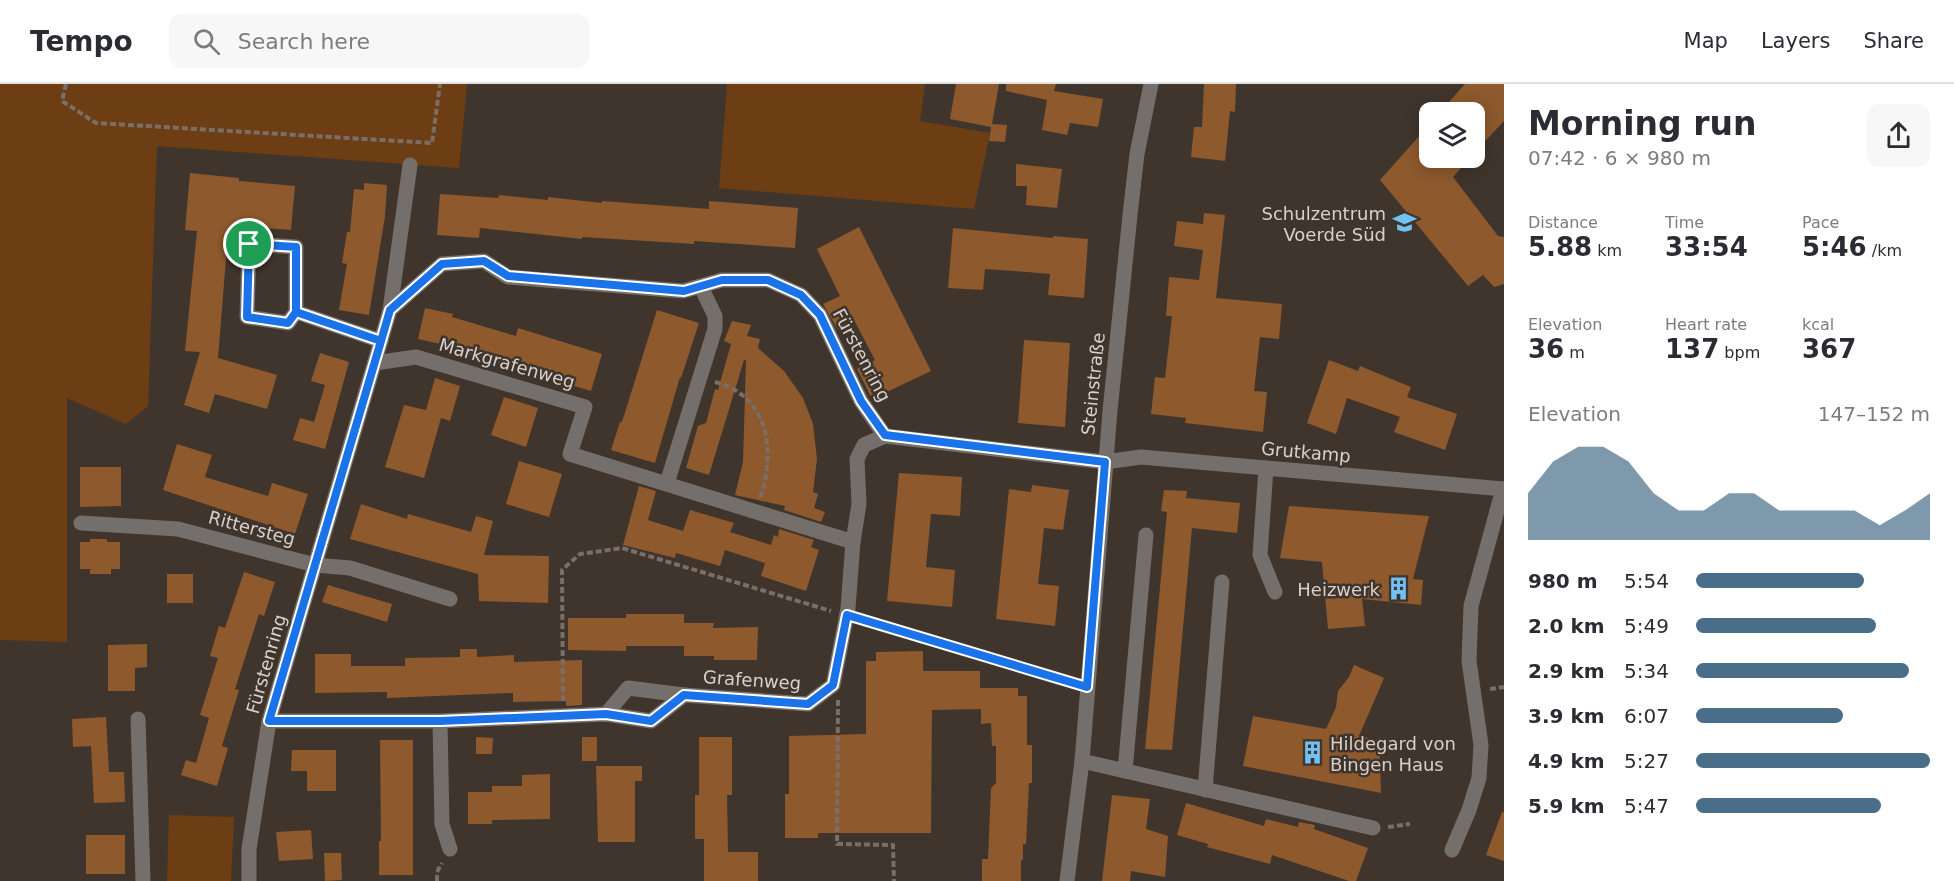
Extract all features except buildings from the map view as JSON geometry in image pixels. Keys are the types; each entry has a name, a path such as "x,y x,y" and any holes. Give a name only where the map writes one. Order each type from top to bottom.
{"street":[{"name":"Steinstraße","path":"1070,877 1082,761 1105,462 1137,154 1152,84"},
{"name":"Fürstenring","path":"249,881 249,849 269,721 390,310 410,165"},
{"path":"249,244 296,247 296,312 288,323 247,317 249,244"},
{"name":"Fürstenring","path":"390,310 442,264 484,261 508,276 684,291 722,280 768,280 801,295 820,315 861,401 885,435"},
{"path":"667,483 715,329 716,316 701,287"},
{"path":"296,312 381,341"},
{"name":"Markgrafenweg","path":"375,363 416,357 585,407 570,454 853,542"},
{"path":"885,435 1105,462"},
{"name":"Grafenweg","path":"269,721 440,721 606,714 651,721 684,695 808,704 833,685 847,615 853,542 859,504 857,459 864,445 885,435"},
{"name":"Grutkamp","path":"1105,462 1141,457 1504,489"},
{"path":"1266,468 1260,555 1275,592"},
{"path":"1452,850 1469,810 1479,778 1480,745 1468,661 1471,606 1504,489"},
{"name":"Rittersteg","path":"81,523 178,529 315,566"},
{"path":"1125,771 1146,536"},
{"path":"315,566 350,568 450,599"},
{"path":"1205,790 1222,582"},
{"path":"606,714 628,688 684,695"},
{"path":"138,719 143,881"},
{"path":"440,721 442,824 450,849"},
{"path":"1082,761 1373,828"}],"path":[{"path":"66,84 62,101 96,123 432,143 440,84"},
{"path":"700,379 723,384 738,392 755,410 764,426 769,463 756,511"},
{"path":"563,715 562,570 580,554 622,548 1087,687"},
{"path":"838,690 837,844 893,845 894,881"}],"shaded area":[{"path":"0,84 467,84 459,168 157,146 148,406 126,424 67,398 67,642 0,640"},
{"path":"727,84 925,84 920,121 990,133 974,209 719,188"},
{"path":"169,815 234,817 231,881 167,881"}],"place":[{"name":"Schulzentrum Voerde Süd","path":"1404,223"},
{"name":"Heizwerk","path":"1398,589"},
{"name":"Hildegard von Bingen Haus","path":"1312,753"}],"route":[{"path":"249,244 247,317 288,323 296,312 381,341 390,310 442,264 484,261 508,276 684,291 722,280 768,280 801,295 820,315 861,401 885,435 1105,462 1087,687 847,615 833,685 808,704 684,695 651,721 606,714 440,721 269,721 381,341 296,312 296,247 249,244"}]}
